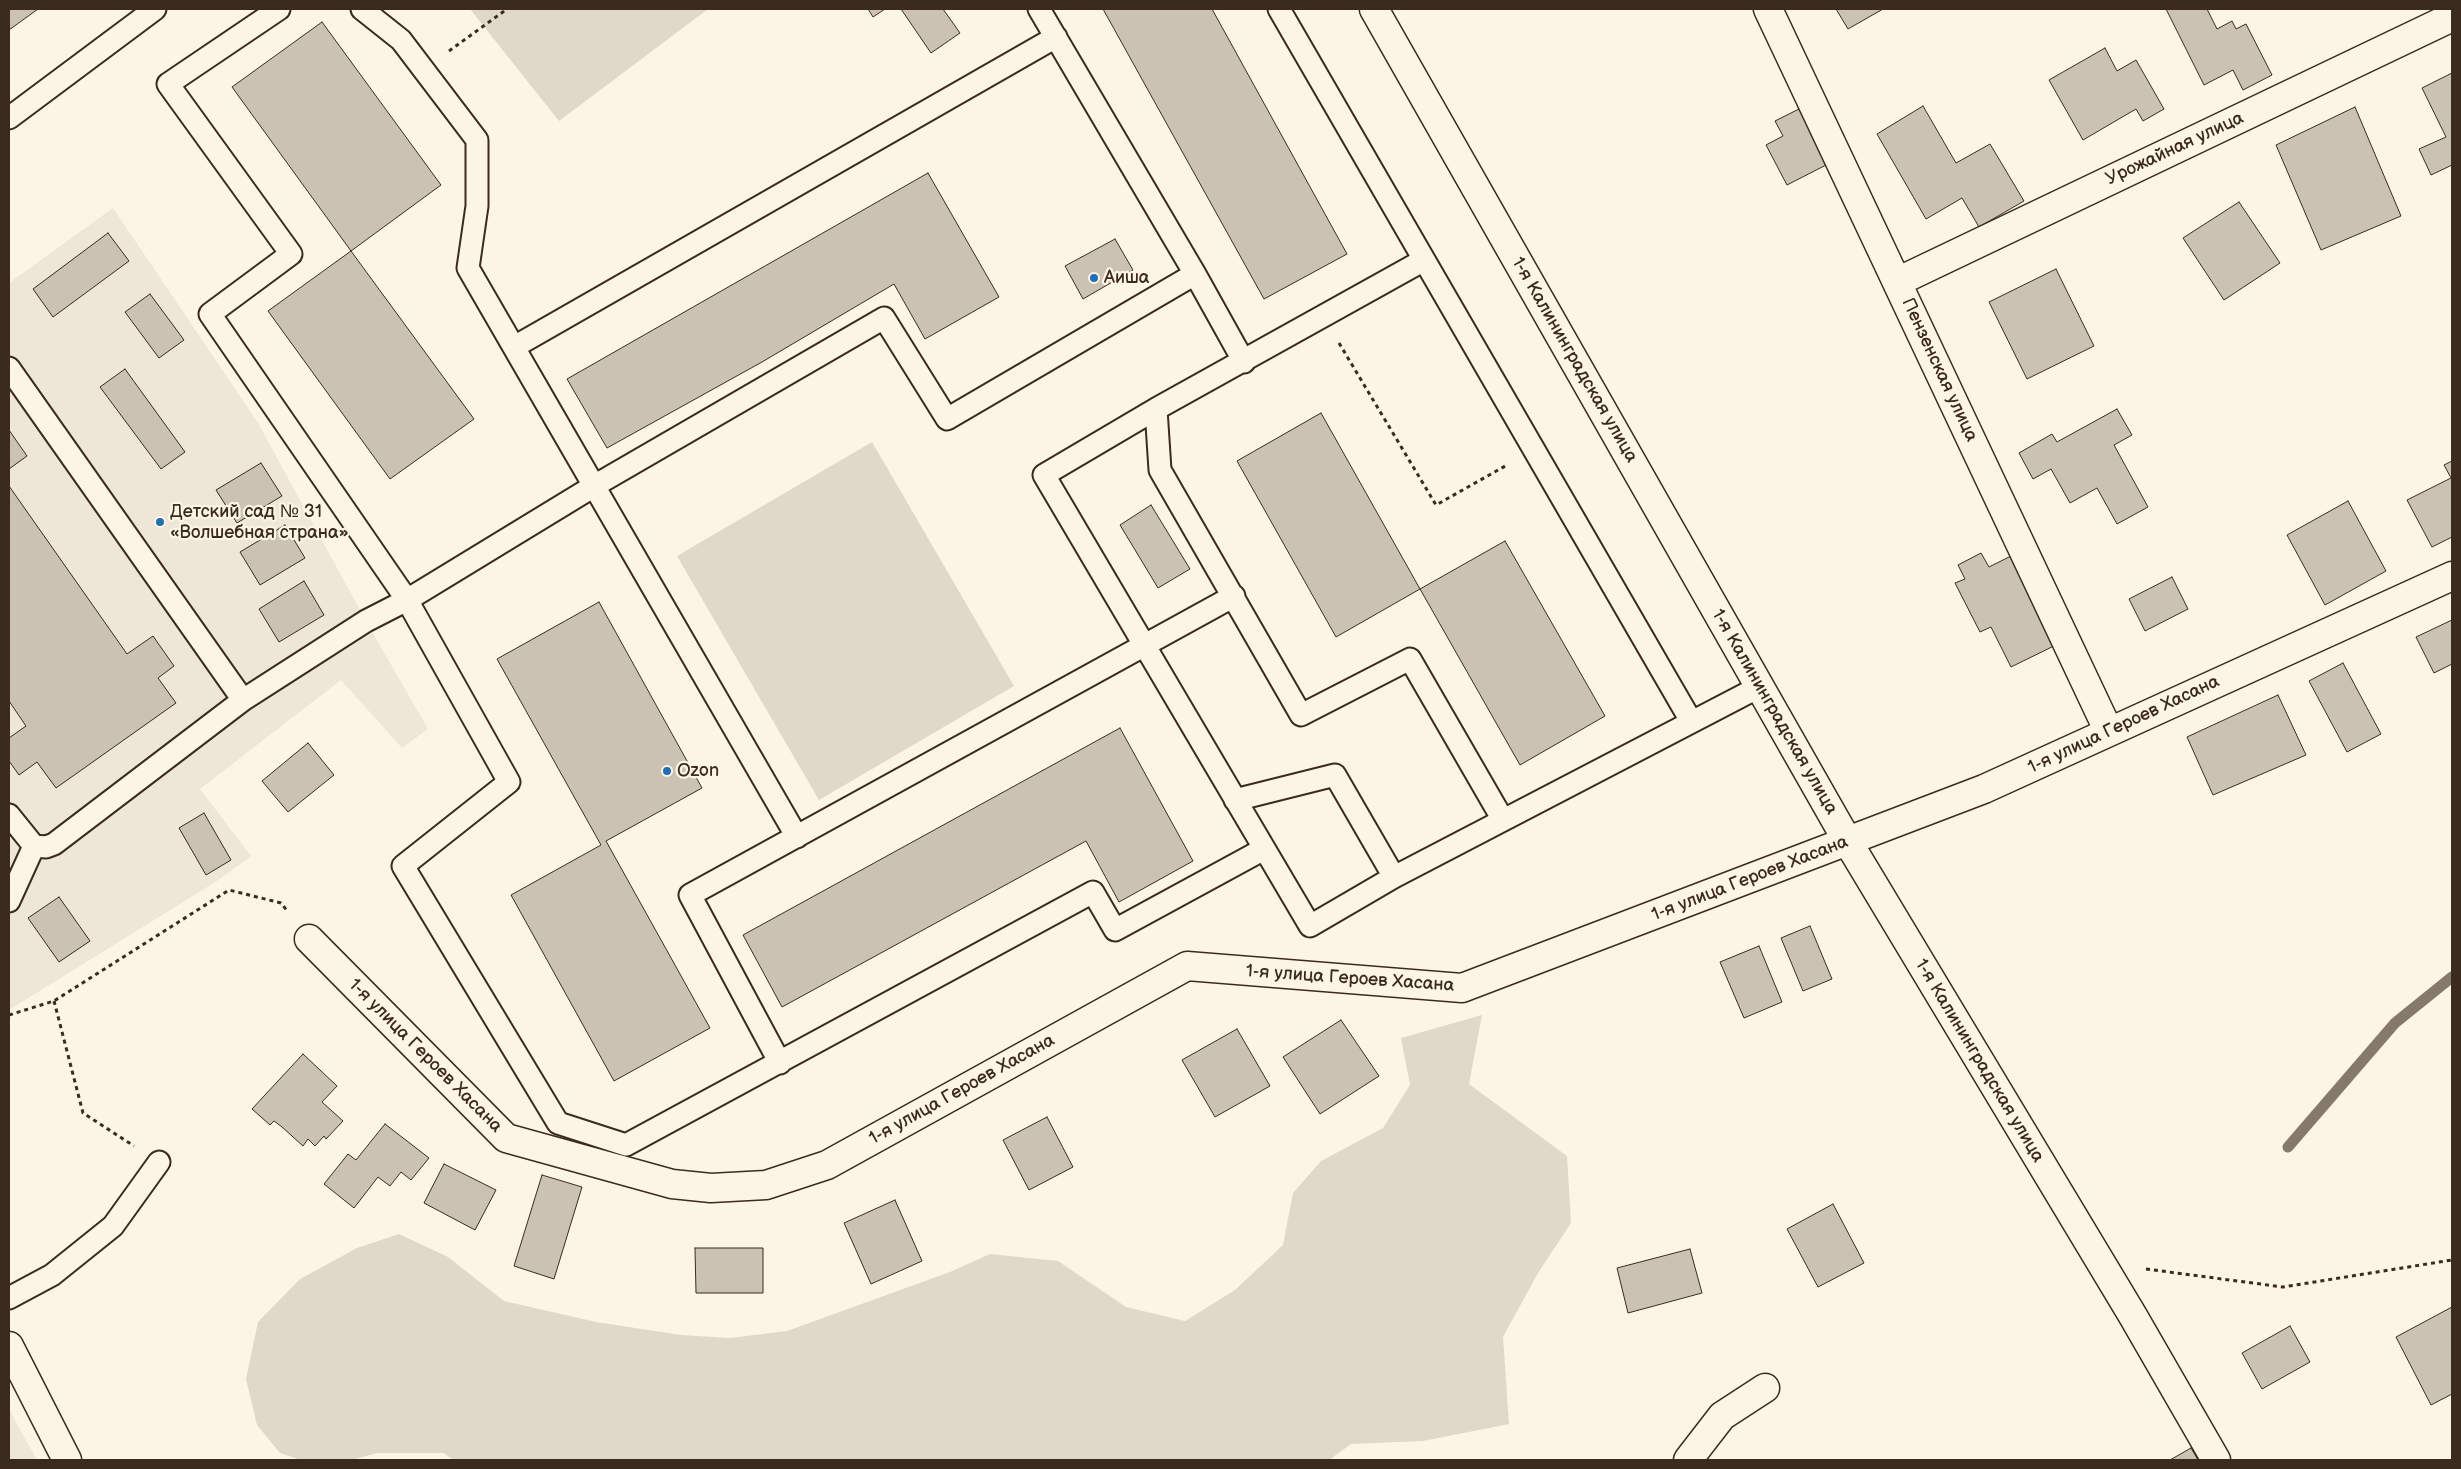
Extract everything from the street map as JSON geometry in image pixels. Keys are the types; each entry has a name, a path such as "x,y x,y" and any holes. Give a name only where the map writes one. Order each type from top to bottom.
{"street":[{"name":"1-я Калининградская улица","path":"1374,9 1848,842 2216,1460"},
{"name":"Пензенская улица","path":"1768,9 2109,732"},
{"name":"Урожайная улица","path":"1897,282 2452,18"},
{"name":"1-я улица Героев Хасана","path":"309,938 506,1138 672,1184 711,1188 766,1185 826,1165 1187,966 1462,988 1984,789 2452,576"},
{"path":"9,1346 67,1460"},
{"path":"1688,1460 1722,1416 1765,1388"}],"lane":[{"path":"9,118 155,9"},
{"path":"279,9 168,84 291,254 210,314 407,600 509,782 402,866 558,1123 626,1145 1093,892 1115,930 1264,849"},
{"path":"362,9 401,40 477,140 476,206 468,268 797,837"},
{"path":"1039,9 1195,274 1244,362"},
{"path":"1279,9 1691,721"},
{"path":"514,347 1056,37"},
{"path":"1424,260 1244,362 1156,409 1044,475 1310,926 1394,876 1760,687"},
{"path":"9,815 34,846 46,847 54,844 243,700 366,621 407,600 594,486 884,318 947,419 1195,274"},
{"path":"9,368 243,700"},
{"path":"1156,409 1160,470 1302,715 1410,659 1503,820"},
{"path":"780,1063 690,895 1234,596"},
{"path":"1235,800 1334,775 1394,876"},
{"path":"9,900 34,846"},
{"path":"9,1298 52,1275 113,1226 159,1162"}],"path":[{"path":"423,69 507,9"},
{"path":"1324,317 1436,505 1534,450"},
{"path":"9,1015 54,1000 229,890 281,903 309,938"},
{"path":"54,1000 83,1113 159,1162"},
{"path":"2099,1263 2283,1287 2452,1260"}],"shaded area":[{"path":"470,9 708,9 559,121"},
{"name":"Детский сад № 31 «Волшебная страна»","path":"113,208 258,423 366,621 428,729 402,748 341,680 200,789 251,856 217,881 9,1010 9,283"},
{"path":"872,442 1014,686 819,800 677,556"},
{"path":"1482,1015 1469,1084 1567,1156 1571,1223 1538,1273 1503,1337 1509,1424 1423,1441 1351,1444 1329,1460 453,1460 444,1453 377,1453 352,1460 301,1460 280,1453 257,1425 246,1379 258,1322 300,1279 357,1248 399,1234 448,1257 504,1301 596,1322 681,1335 730,1338 787,1331 950,1272 990,1254 1058,1261 1126,1307 1185,1321 1235,1290 1283,1245 1293,1193 1321,1161 1383,1128 1410,1085 1401,1038"},
{"path":"9,1409 37,1460 9,1460"}],"building":[{"path":"9,9 38,9 9,30"},
{"path":"868,9 885,9 873,17"},
{"path":"901,9 943,9 960,33 931,53"},
{"path":"1103,9 1212,9 1347,254 1264,299"},
{"path":"1836,9 1883,9 1848,29"},
{"path":"2166,9 2207,9 2217,29 2232,21 2236,29 2246,24 2272,75 2243,90 2233,70 2204,85"},
{"path":"322,22 441,185 351,251 232,87"},
{"path":"2105,48 2117,71 2136,60 2164,109 2143,121 2136,109 2083,140 2049,80"},
{"path":"2452,73 2452,165 2431,175 2419,149 2446,137 2422,88"},
{"path":"1923,106 1956,163 1990,144 2024,201 1979,227 1962,198 1926,219 1877,134"},
{"path":"2355,107 2401,216 2321,250 2276,145"},
{"path":"1799,109 1828,164 1787,185 1766,145 1783,136 1775,121"},
{"path":"928,173 999,297 925,339 894,284 762,362 607,448 567,379"},
{"path":"2239,202 2280,263 2224,300 2183,238"},
{"path":"108,233 129,261 53,317 33,289"},
{"path":"1115,239 1133,270 1083,299 1065,266"},
{"path":"351,251 474,419 390,479 268,311"},
{"path":"2056,269 2094,346 2027,379 1989,302"},
{"path":"150,294 184,340 159,358 125,312"},
{"path":"125,369 185,452 161,469 100,387"},
{"path":"2117,409 2132,435 2114,445 2148,507 2117,524 2097,488 2070,503 2051,469 2033,479 2019,453 2052,434 2057,442"},
{"path":"1321,413 1420,589 1336,637 1237,461"},
{"path":"9,430 27,456 9,469"},
{"path":"2452,461 2452,537 2432,547 2407,500 2451,478 2444,465"},
{"path":"261,463 282,496 237,523 216,490"},
{"path":"9,486 127,654 153,636 174,666 158,678 176,703 56,788 37,762 19,775 9,761 9,738 26,726 9,701"},
{"path":"2348,501 2386,571 2325,605 2287,535"},
{"path":"1151,505 1190,569 1158,588 1120,525"},
{"path":"285,525 305,558 260,585 240,552"},
{"path":"1505,541 1605,716 1520,765 1420,589"},
{"path":"2019,552 2064,641 2011,667 1991,627 1980,632 1955,583 1965,579 1958,565 1981,553 1989,567"},
{"path":"2172,577 2188,609 2145,631 2129,599"},
{"path":"304,581 324,615 279,642 259,609"},
{"path":"599,602 702,788 606,841 710,1028 614,1081 511,895 601,845 497,659"},
{"path":"2452,620 2452,664 2434,673 2416,637"},
{"path":"2343,663 2381,734 2347,752 2309,681"},
{"path":"2278,695 2306,755 2213,795 2187,737"},
{"path":"1120,728 1193,861 1119,902 1086,841 782,1007 743,935"},
{"path":"308,743 334,775 288,812 262,781"},
{"path":"204,813 231,860 206,875 179,828"},
{"path":"59,897 90,941 59,962 28,918"},
{"path":"1810,926 1832,979 1803,991 1781,938"},
{"path":"1759,946 1782,1002 1744,1018 1720,962"},
{"path":"1341,1020 1379,1076 1320,1114 1283,1057"},
{"path":"1237,1029 1270,1086 1215,1117 1182,1060"},
{"path":"303,1054 337,1086 322,1102 343,1121 326,1139 324,1136 315,1146 308,1139 303,1146 274,1121 270,1125 252,1109"},
{"path":"1047,1117 1073,1167 1029,1190 1003,1140"},
{"path":"385,1124 429,1158 411,1180 401,1172 390,1186 378,1177 354,1208 324,1184 348,1154 356,1160"},
{"path":"444,1164 496,1190 475,1230 424,1203"},
{"path":"542,1175 582,1187 554,1279 514,1266"},
{"path":"895,1200 922,1261 871,1284 844,1223"},
{"path":"1833,1204 1864,1263 1818,1287 1787,1229"},
{"path":"695,1248 763,1248 763,1293 696,1293"},
{"path":"1690,1249 1702,1293 1628,1313 1617,1268"},
{"path":"2452,1307 2452,1394 2431,1405 2396,1337"},
{"path":"2290,1326 2310,1362 2262,1389 2242,1353"},
{"path":"2191,1448 2198,1460 2170,1460"}],"waterway":[{"path":"2288,1147 2395,1023 2452,977"}],"place":[{"name":"Аиша","path":"1094,278"},
{"name":"Детский сад № 31 «Волшебная страна»","path":"160,522"},
{"name":"Ozon","path":"667,771"}]}
